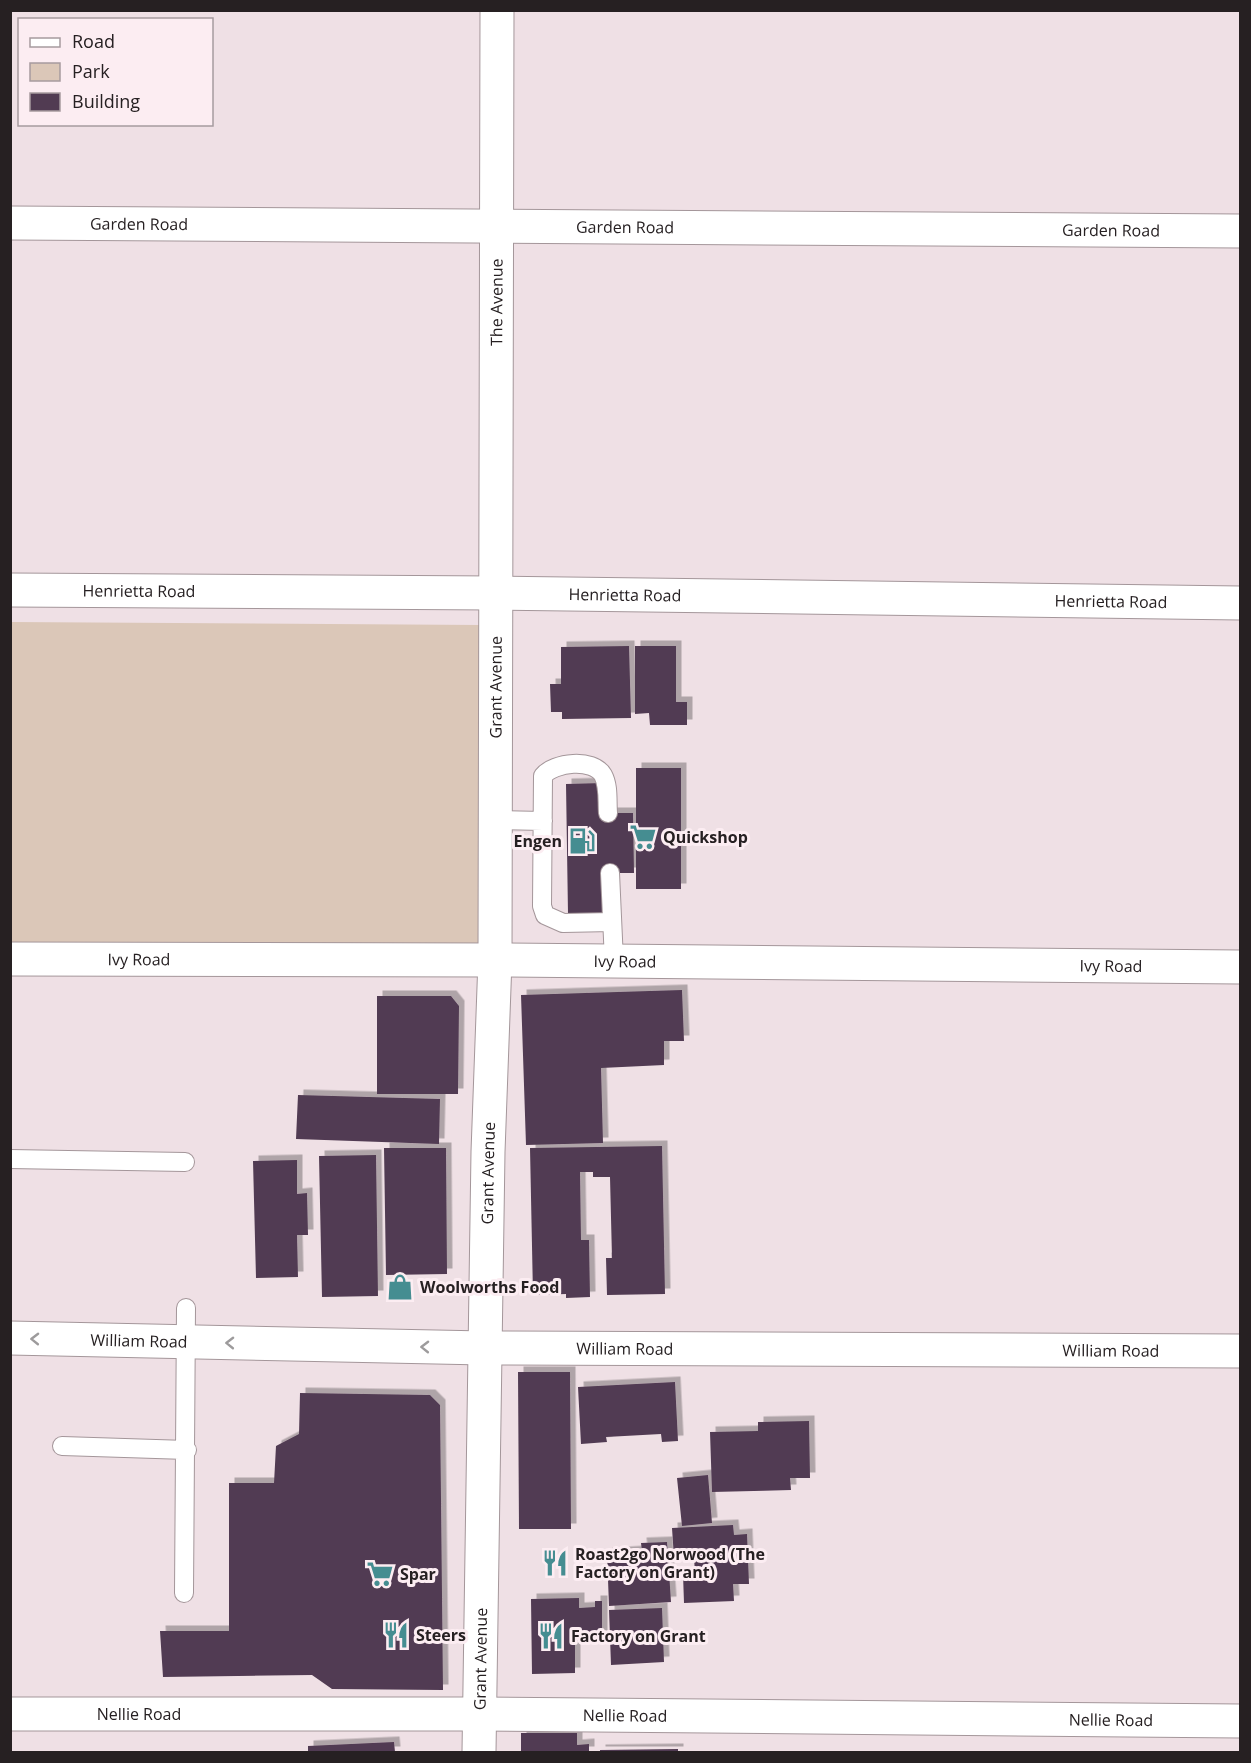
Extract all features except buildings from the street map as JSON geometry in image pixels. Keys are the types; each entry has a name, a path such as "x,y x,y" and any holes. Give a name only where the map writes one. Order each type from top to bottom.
{"street":[{"name":"The Avenue","path":"495,592 494,227 497,10"},
{"name":"Garden Road","path":"10,223 1240,231"},
{"name":"Henrietta Road","path":"10,590 495,592 1240,603"},
{"name":"Grant Avenue","path":"479,1752 484,1348 495,960 495,592"},
{"name":"Ivy Road","path":"10,959 495,960 1240,967"},
{"name":"William Road","path":"10,1338 484,1348 1240,1351"},
{"name":"Nellie Road","path":"10,1714 479,1714 1240,1721"}],"lane":[{"path":"608,813 607,782 602,772 591,766 557,766 543,776 542,906 545,915 563,923 612,922"},
{"path":"495,820 543,821"},
{"path":"610,873 614,961"},
{"path":"10,1159 185,1162"},
{"path":"184,1593 187,1450 186,1308"},
{"path":"62,1446 187,1450"}],"green space":[{"path":"11,622 480,625 483,947 11,945"}],"place":[{"name":"Quickshop","path":"643,837"},
{"name":"Engen","path":"582,841"},
{"name":"Woolworths Food","path":"400,1287"},
{"name":"Roast2go Norwood (The Factory on Grant)","path":"555,1563"},
{"name":"Spar","path":"380,1574"},
{"name":"Steers","path":"396,1635"},
{"name":"Factory on Grant","path":"551,1636"}]}
